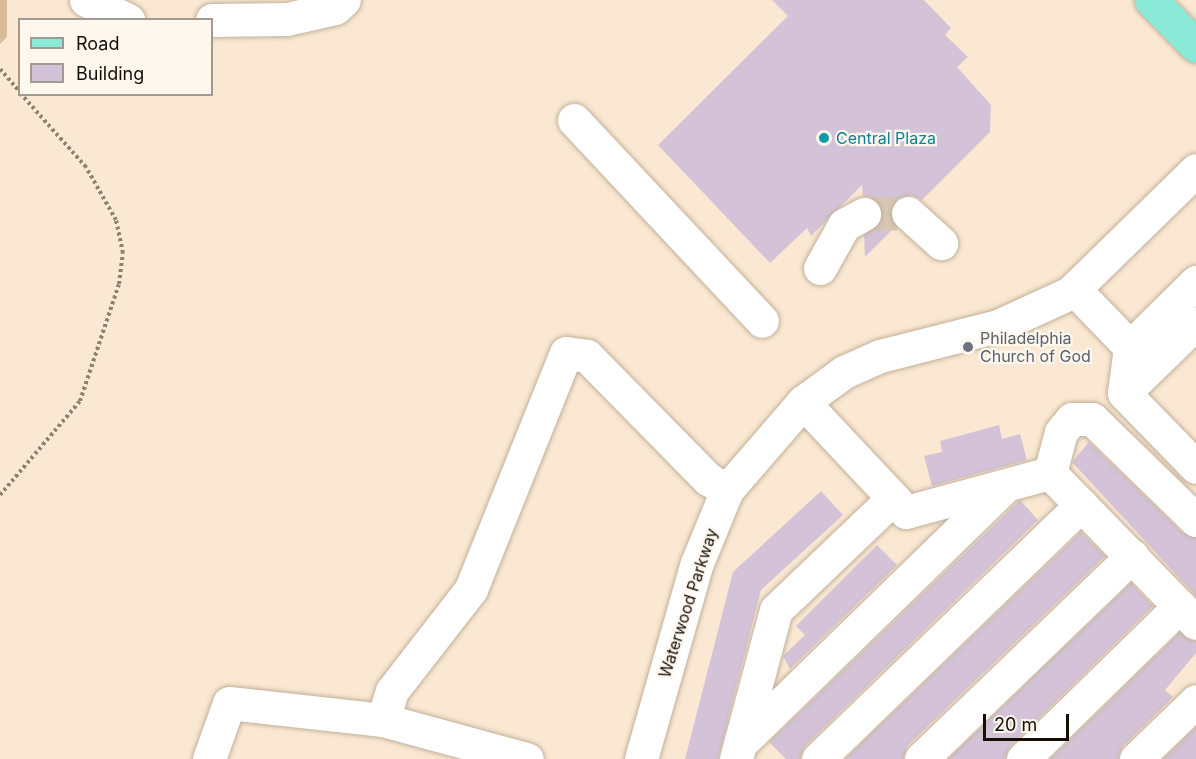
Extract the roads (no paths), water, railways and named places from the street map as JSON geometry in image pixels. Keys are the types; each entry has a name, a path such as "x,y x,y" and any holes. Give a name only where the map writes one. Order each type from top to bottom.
{"main road":[{"path":"1151,0 1196,46"}],"street":[{"path":"86,0 124,18"},
{"path":"213,20 276,10 335,8 344,0"},
{"path":"574,120 762,321"},
{"name":"Waterwood Parkway","path":"640,759 697,563 727,490 803,402 844,372 880,356 920,350 998,326 1074,289 1196,170"},
{"path":"908,213 941,243"},
{"path":"820,268 844,225 864,214"},
{"path":"1130,347 1196,282"},
{"path":"1074,289 1130,347 1130,400 1196,467"},
{"path":"1130,400 1196,323"},
{"path":"383,720 392,690 471,589 566,353 587,356 708,479 727,490"},
{"path":"1130,400 1171,415 1196,441"},
{"path":"803,402 906,512 1050,472"},
{"path":"1050,472 1060,432 1072,419 1092,419 1196,520"},
{"path":"1023,759 1188,614 1050,472"},
{"path":"739,751 1006,485"},
{"path":"739,751 776,610 893,498"},
{"path":"818,759 1082,505"},
{"path":"921,759 1132,556"},
{"path":"1136,759 1196,701"},
{"path":"209,759 229,703 383,720 526,759"}],"tunnel":[{"path":"864,214 908,213"}],"place":[{"name":"Central Plaza","path":"824,138"},
{"name":"Philadelphia Church of God","path":"968,347"}]}
